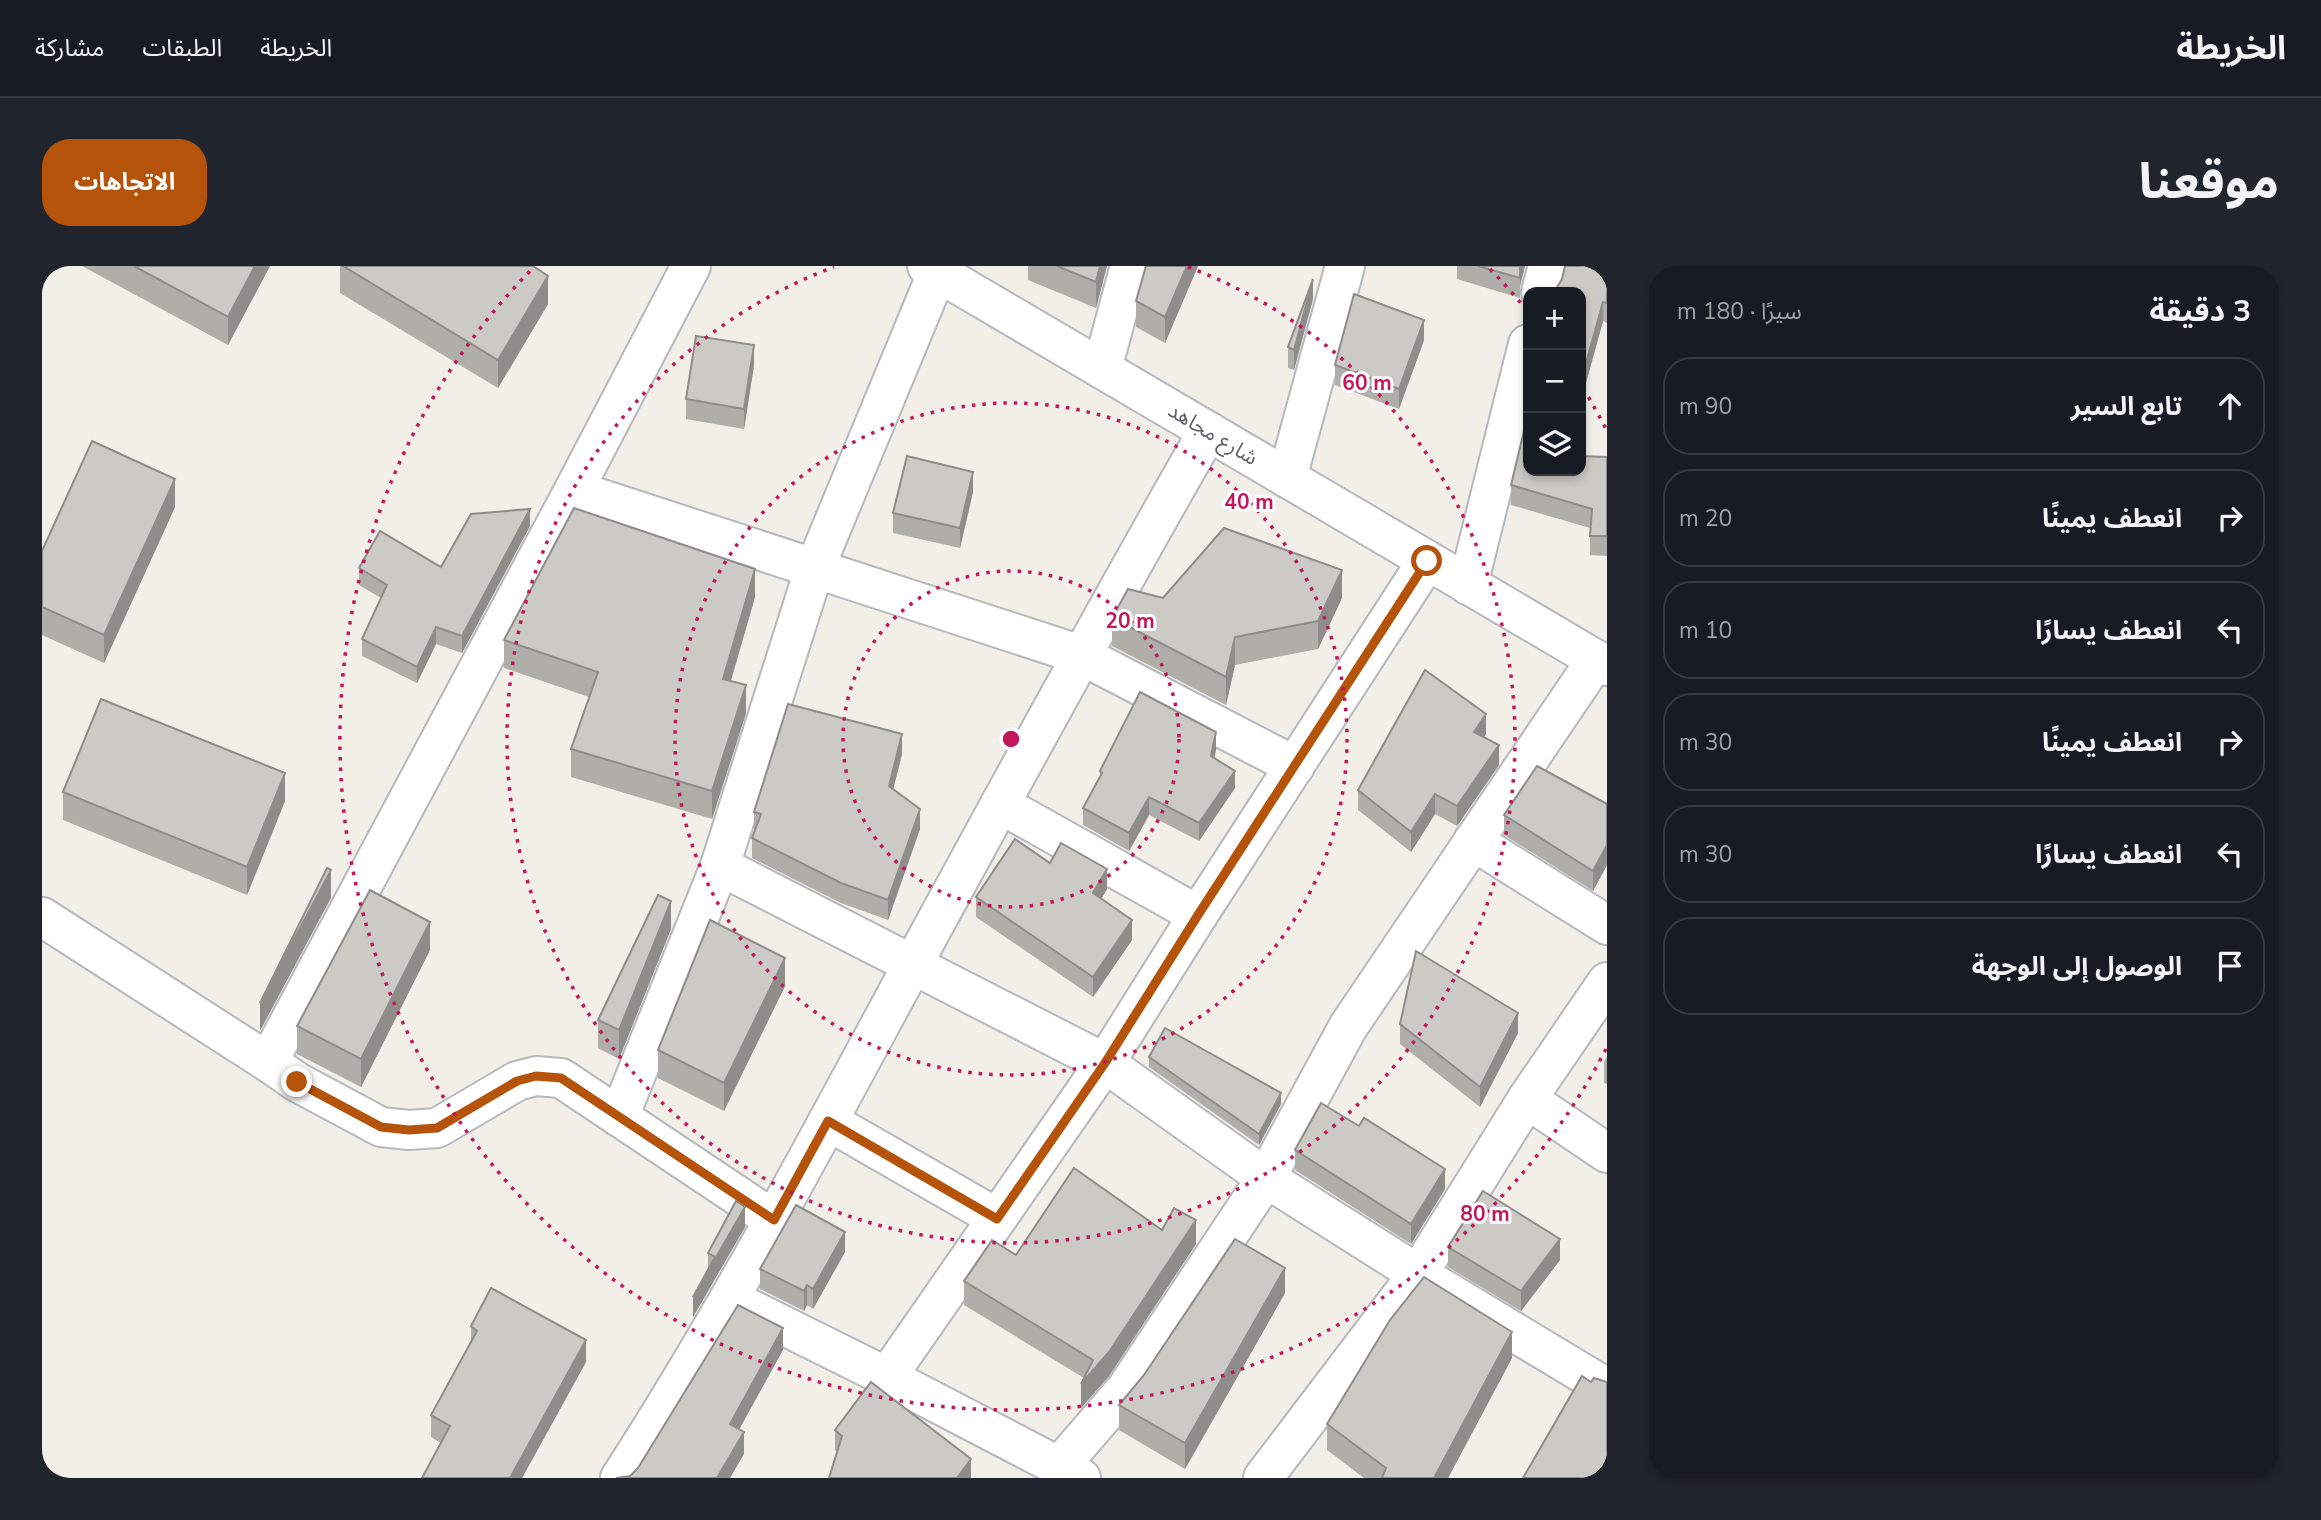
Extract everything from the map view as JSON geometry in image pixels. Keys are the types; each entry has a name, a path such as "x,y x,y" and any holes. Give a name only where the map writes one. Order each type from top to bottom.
{"street":[{"path":"268,1062 691,266"},
{"path":"1102,369 1130,266"},
{"path":"1287,478 1345,266"},
{"path":"1542,287 1548,266"},
{"path":"619,1117 720,866 814,569 935,268"},
{"name":"شارع مجاهد","path":"935,268 1601,663"},
{"path":"1468,585 1527,350"},
{"path":"620,1478 730,1299 1081,655 1208,431"},
{"path":"574,490 1081,655 1295,766"},
{"path":"887,1377 1105,1063 1427,561"},
{"path":"730,1299 887,1377 1069,1473 1266,1178 1348,1027 1474,841 1601,663"},
{"path":"1000,804 1198,915"},
{"path":"1474,841 1607,925"},
{"path":"720,866 1105,1063 1266,1178 1418,1275 1603,1375"},
{"path":"42,917 297,1082 381,1127 409,1130 437,1128 517,1081 536,1076 561,1078 774,1220"},
{"path":"1263,1478 1418,1275 1527,1099 1607,982"},
{"path":"1527,1099 1607,1153"},
{"path":"828,1121 997,1219"}],"building":[{"path":"134,266 255,266 228,317"},
{"path":"343,266 533,266 548,276 498,360"},
{"path":"1057,266 1100,266 1096,282"},
{"path":"1146,266 1187,266 1165,317 1136,301"},
{"path":"1478,266 1520,266 1520,278"},
{"path":"1565,266 1607,266 1607,303 1603,302 1586,363 1586,287 1557,287"},
{"path":"1313,279 1294,350 1288,347"},
{"path":"1354,294 1424,320 1399,389 1335,365"},
{"path":"696,336 754,345 744,409 686,399"},
{"path":"1523,435 1523,476 1586,476 1586,456 1607,457 1607,536 1590,536 1592,509 1511,485"},
{"path":"92,441 175,479 104,635 42,607 42,551"},
{"path":"907,456 973,472 960,528 893,513"},
{"path":"574,508 755,569 723,679 746,685 712,791 571,749 598,672 504,640"},
{"path":"530,509 462,636 436,627 417,667 362,639 387,585 359,568 380,531 441,567 471,514"},
{"path":"1224,528 1342,570 1318,621 1235,637 1226,677 1112,618 1128,589 1163,598"},
{"path":"1425,670 1486,714 1474,732 1499,745 1457,806 1435,794 1411,832 1358,790"},
{"path":"1140,692 1216,732 1211,756 1235,771 1199,823 1149,797 1129,833 1083,808"},
{"path":"101,699 285,773 247,867 63,792"},
{"path":"788,704 902,734 889,786 920,809 888,900 841,883 752,838 761,814 754,812"},
{"path":"1537,766 1607,804 1607,845 1593,871 1504,815"},
{"path":"1015,839 1050,863 1061,843 1107,869 1093,893 1132,920 1093,977 976,897"},
{"path":"327,868 331,870 260,1003"},
{"path":"370,890 430,922 361,1059 297,1026"},
{"path":"658,895 671,901 619,1030 598,1020"},
{"path":"710,920 785,958 724,1083 658,1050"},
{"path":"1416,951 1518,1013 1480,1087 1400,1024"},
{"path":"1165,1028 1281,1093 1259,1134 1149,1057"},
{"path":"1321,1103 1359,1126 1364,1118 1445,1169 1411,1224 1295,1150"},
{"path":"1074,1168 1162,1230 1174,1208 1196,1220 1109,1352 1081,1384 1093,1360 964,1281 992,1240 1016,1255"},
{"path":"1483,1191 1560,1239 1521,1291 1448,1247"},
{"path":"736,1201 745,1207 693,1297 715,1257 708,1253"},
{"path":"796,1205 845,1232 813,1289 807,1285 804,1291 760,1269"},
{"path":"1235,1239 1285,1268 1185,1443 1119,1405 1144,1375"},
{"path":"1424,1277 1512,1332 1434,1478 1382,1478 1386,1468 1327,1424 1390,1320"},
{"path":"491,1288 586,1340 510,1478 422,1478 450,1426 431,1415 477,1331 471,1326"},
{"path":"738,1305 783,1328 730,1424 744,1432 717,1478 616,1478 630,1476 638,1468"},
{"path":"1582,1376 1591,1382 1594,1378 1607,1382 1607,1478 1523,1478"},
{"path":"871,1382 971,1459 957,1478 829,1478 842,1436 835,1430"}],"route":[{"path":"297,1082 381,1127 409,1130 437,1128 517,1081 536,1076 561,1078 774,1220 828,1121 997,1219 1105,1063 1427,561"}]}
